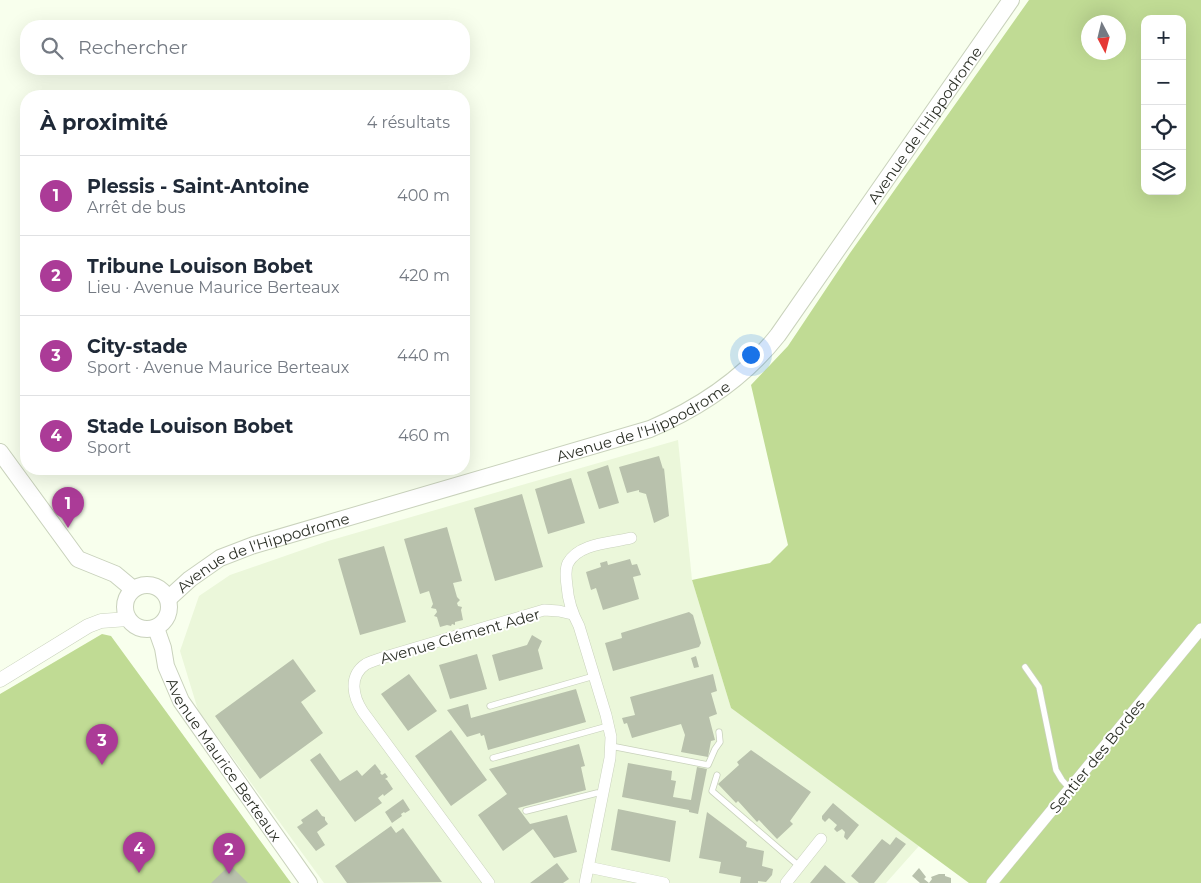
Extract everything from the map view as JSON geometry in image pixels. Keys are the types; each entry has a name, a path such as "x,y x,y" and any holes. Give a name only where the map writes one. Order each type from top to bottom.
{"main road":[{"name":"Avenue de l'Hippodrome","path":"168,599 190,579 220,558 254,545 650,429 674,419 725,386 752,365 778,334 1011,0"},
{"path":"0,452 78,559 115,574 133,589"},
{"path":"146,584 153,585 160,588 168,599 169,612 162,624 156,628 143,629 137,627 128,619 124,606 128,594 133,589 146,584"},
{"name":"Avenue Maurice Berteaux","path":"156,628 163,648 166,666 180,701 309,883"}],"street":[{"path":"585,883 611,746 608,726 594,676 579,626 572,614 568,598 567,564 576,553 587,548 631,538"},
{"name":"Avenue Clément Ader","path":"489,883 363,712 354,694 357,673 367,664 385,656 544,610 572,614"},
{"path":"0,680 88,626 101,621 128,619"},
{"name":"Sentier des Bordes","path":"992,883 1201,629"},
{"path":"786,883 821,839"},
{"path":"588,867 664,883"}],"lane":[{"path":"1025,667 1039,687 1056,770 1070,789"},
{"path":"490,706 594,676"},
{"path":"493,758 608,726"},
{"path":"611,746 708,765 715,748 720,742 719,732"},
{"path":"717,775 712,791 799,866"},
{"path":"526,811 597,792 603,793"}],"shaded area":[{"path":"678,440 692,580 731,708 919,846 886,883 324,883 198,710 180,651 199,596 230,575 328,541"}],"green space":[{"path":"1029,0 1201,0 1201,883 969,883 731,708 692,580 770,563 788,545 751,385 788,346 850,253"},
{"path":"102,634 111,636 291,883 0,883 0,694"}],"building":[{"path":"659,456 664,468 669,516 654,523 646,494 639,492 639,490 627,493 619,467"},
{"path":"608,465 619,503 599,509 587,472"},
{"path":"571,478 585,523 548,534 535,489"},
{"path":"522,494 543,567 495,581 474,508"},
{"path":"447,527 462,581 453,583 457,597 460,600 457,603 458,606 462,607 463,620 455,622 455,625 440,627 437,617 434,616 437,612 436,609 431,608 433,604 429,591 420,594 404,539"},
{"path":"384,546 406,622 360,635 338,559"},
{"path":"630,559 632,565 637,564 641,575 633,577 639,599 603,610 596,588 591,590 586,572 601,567 600,563 607,561 608,565"},
{"path":"689,612 693,615 701,643 699,647 613,671 605,643 622,638 621,633"},
{"path":"532,635 542,641 538,650 543,669 499,681 492,655 527,645"},
{"path":"477,654 487,689 450,699 439,665"},
{"path":"696,656 699,667 694,668 691,658"},
{"path":"293,659 316,691 301,702 323,733 260,779 215,716"},
{"path":"409,674 437,711 408,731 381,694"},
{"path":"713,674 717,691 711,693 717,714 709,717 715,740 711,741 708,757 681,752 685,735 681,724 632,738 627,723 624,724 622,718 635,715 630,697"},
{"path":"576,689 586,722 488,750 484,735 481,736 480,733 467,737 447,710 468,704 471,718"},
{"path":"451,730 487,780 451,806 415,756"},
{"path":"579,744 585,766 581,767 586,790 518,808 530,824 567,815 577,852 554,858 533,829 503,851 478,815 507,794 489,769"},
{"path":"751,750 811,792 790,821 793,824 777,839 759,820 757,822 738,801 736,803 718,784 739,765 737,762"},
{"path":"320,753 340,781 357,770 362,776 375,764 382,775 385,773 388,777 385,779 393,789 378,798 382,803 355,822 310,760"},
{"path":"628,763 672,771 671,780 676,781 673,797 691,800 697,767 707,769 698,814 689,812 689,810 622,797"},
{"path":"403,799 410,810 401,814 402,816 392,823 385,812"},
{"path":"833,803 859,825 847,840 844,837 845,832 842,829 837,832 834,829 837,825 829,818 825,822 822,819 822,816"},
{"path":"317,809 325,817 328,824 317,832 325,845 316,851 297,827 303,823 301,820"},
{"path":"618,809 676,821 670,862 611,850"},
{"path":"707,812 747,842 746,847 764,851 762,866 773,869 772,875 766,882 740,883 741,877 719,873 721,862 699,858"},
{"path":"391,826 396,833 403,828 442,882 347,883 335,866"},
{"path":"896,837 906,844 874,883 859,883 851,876 882,839 890,845"},
{"path":"557,863 569,879 563,883 530,883"},
{"path":"230,865 248,883 211,883"},
{"path":"825,865 846,883 810,883"},
{"path":"919,868 926,877 924,879 929,883 920,883 912,876"},
{"path":"939,874 945,874 945,876 951,878 951,883 929,883 932,879 931,877"}],"place":[{"name":"Plessis - Saint-Antoine","path":"68,528"},
{"name":"City-stade","path":"102,765"},
{"name":"Stade Louison Bobet","path":"139,873"},
{"name":"Tribune Louison Bobet","path":"229,874"}]}
